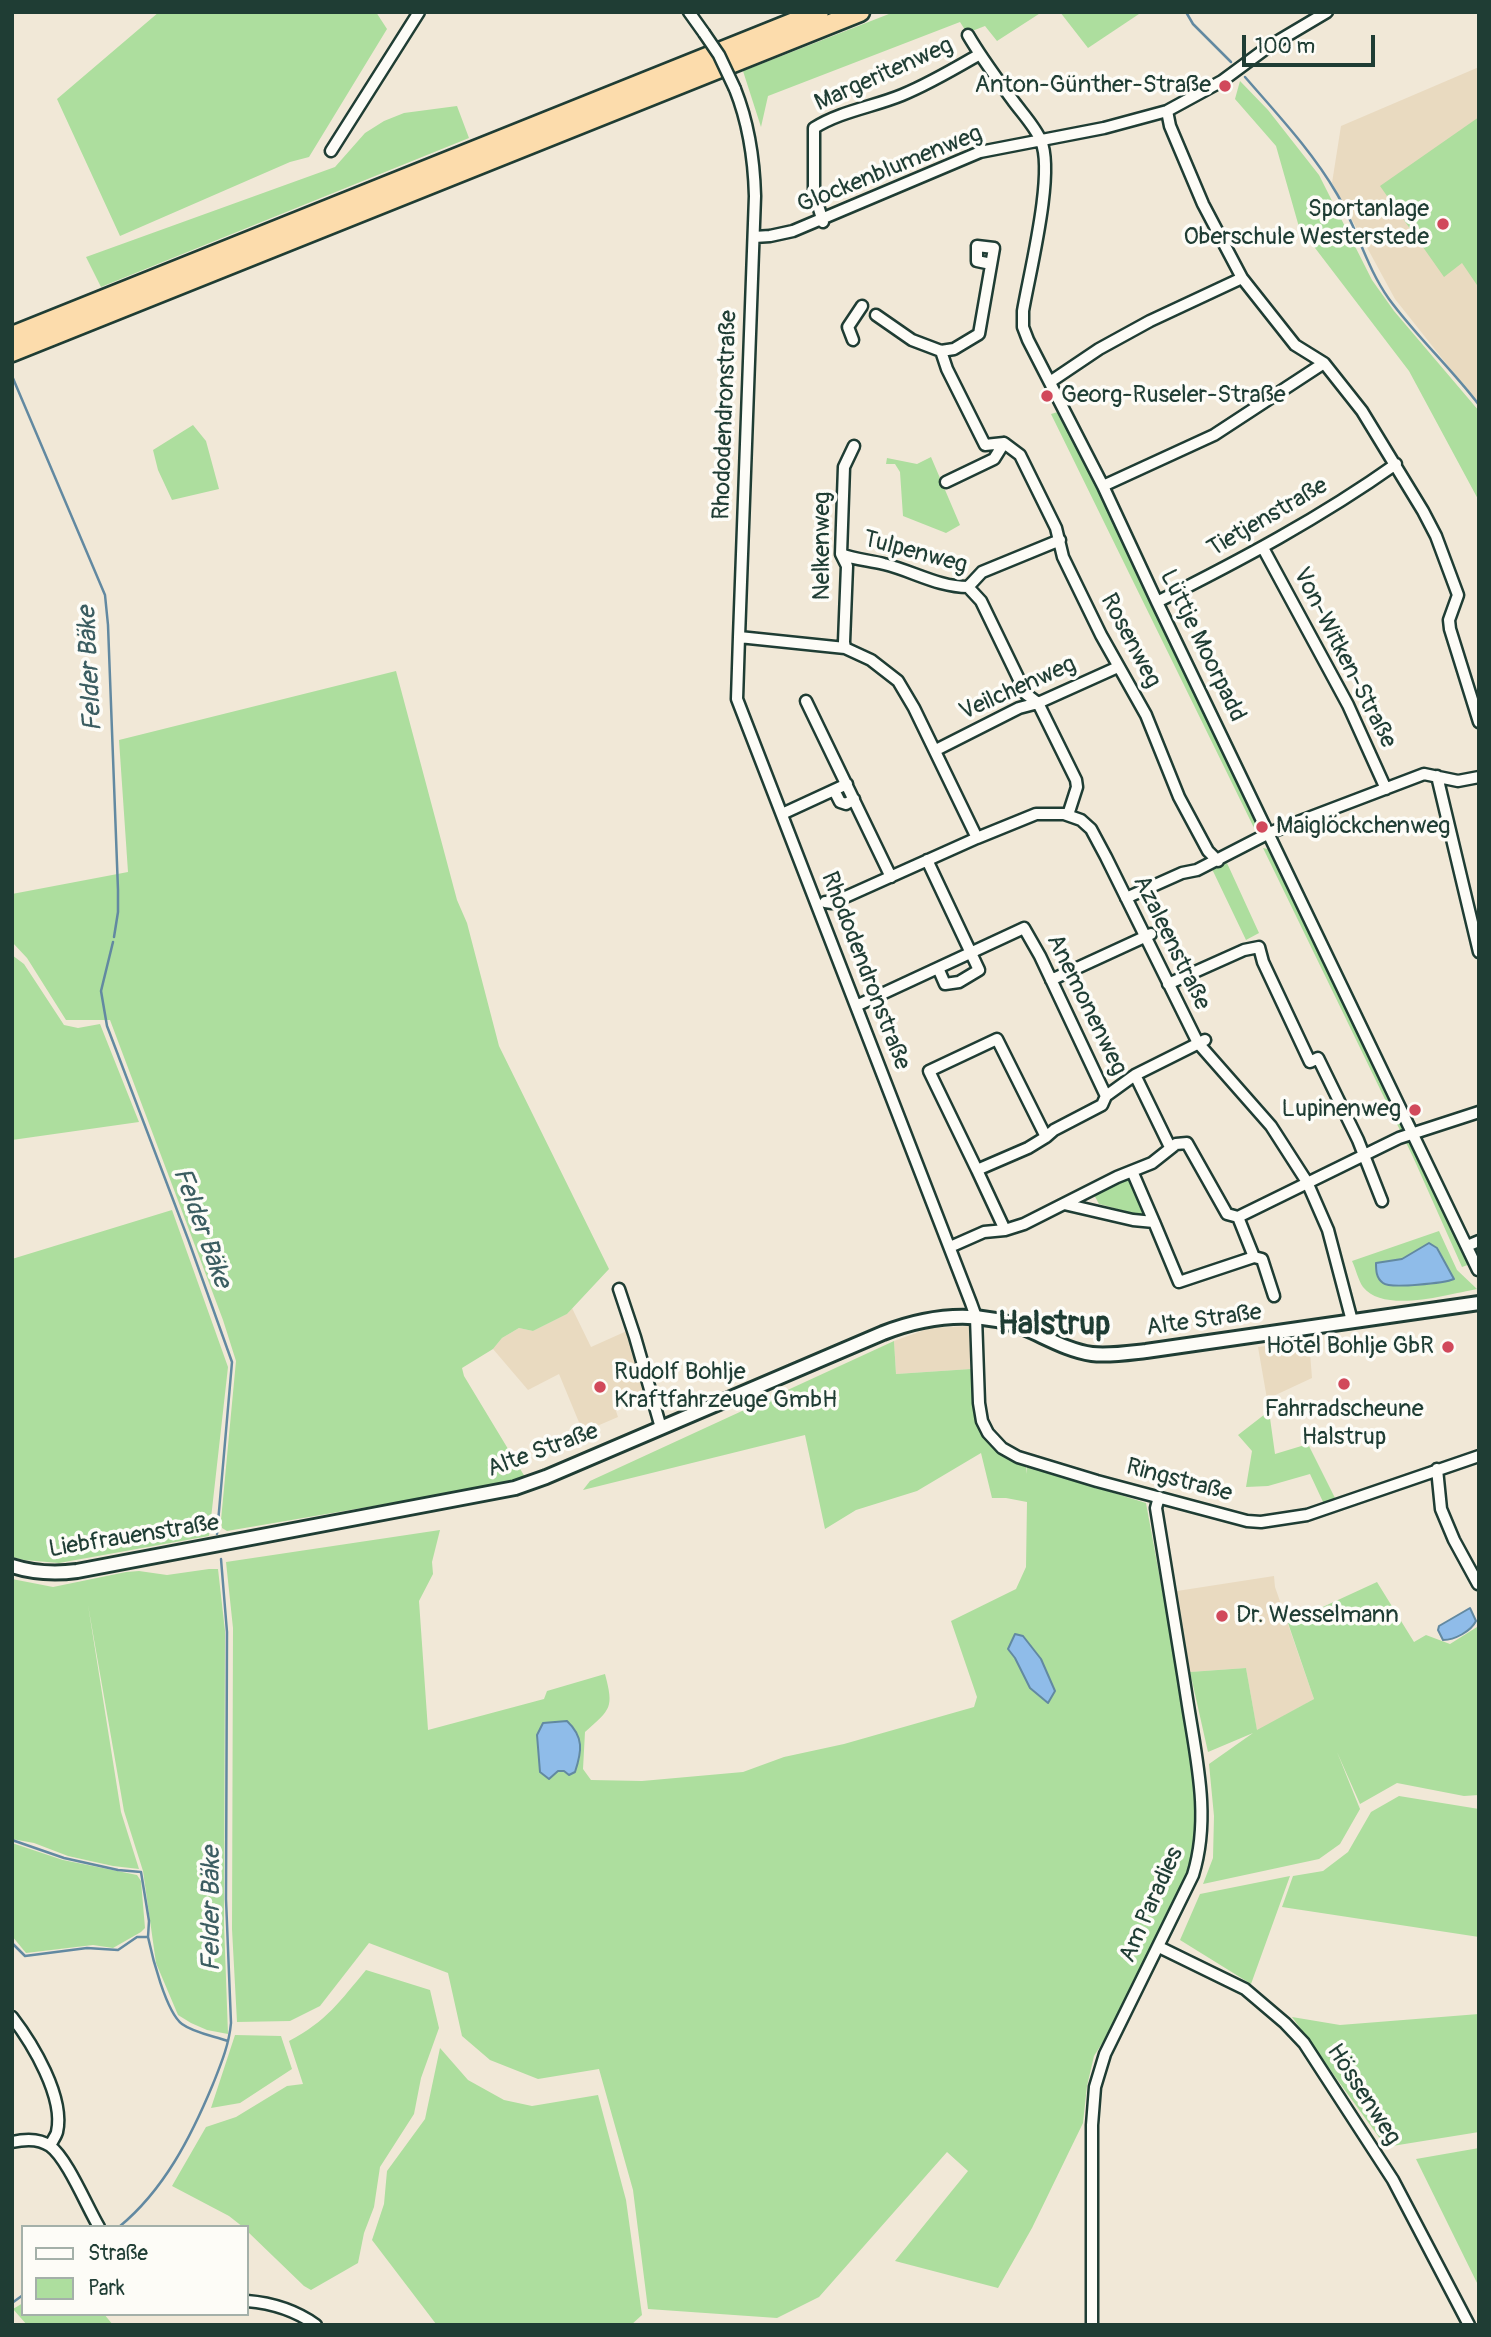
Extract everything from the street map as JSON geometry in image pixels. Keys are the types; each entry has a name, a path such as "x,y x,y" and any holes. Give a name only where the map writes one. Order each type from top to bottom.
{"highway":[{"path":"12,336 819,12"},
{"path":"12,352 860,12"}],"street":[{"path":"331,151 419,12"},
{"name":"Rhododendronstraße","path":"689,12 719,55 735,89 752,148 754,237 737,699 976,1317"},
{"name":"Glockenblumenweg","path":"754,237 770,236 822,220 980,152 1104,128 1167,111 1230,76 1268,47 1327,12"},
{"path":"968,35 1041,141"},
{"name":"Margeritenweg","path":"822,220 814,192 814,128 827,120 909,92 980,54"},
{"path":"1167,111 1170,126 1203,204 1242,278 1295,345 1324,363 1362,411 1396,464 1436,536 1458,595 1450,629 1479,722"},
{"name":"Lüttje Moorpadd","path":"1041,141 1044,178 1041,214 1023,312 1023,327 1103,486 1478,1270"},
{"path":"876,315 912,340 941,351 954,349 979,334 991,264"},
{"path":"1050,382 1099,349 1150,321 1242,278"},
{"path":"853,340 848,327 862,306"},
{"name":"Rosenweg","path":"941,351 947,369 985,445 1004,443 1020,455 1056,528 1063,557 1118,667 1146,715 1179,797 1208,851 1218,861"},
{"path":"1103,486 1214,435 1324,363"},
{"path":"946,482 994,459 1004,443"},
{"name":"Nelkenweg","path":"845,648 847,566 841,554 844,467 854,446"},
{"name":"Tietjenstraße","path":"1157,602 1263,548 1337,504 1396,464"},
{"path":"968,587 982,572 1060,540"},
{"name":"Von-Witken-Straße","path":"1263,548 1348,705 1386,789"},
{"name":"Tulpenweg","path":"841,554 855,560 883,563 950,587 968,587 981,601 1026,694 1038,703 1076,780 1077,787 1069,816"},
{"path":"739,637 845,648 872,660 898,681 936,750 977,838"},
{"name":"Veilchenweg","path":"936,750 1019,708 1038,703 1118,667"},
{"path":"806,701 891,877"},
{"path":"1126,898 1181,873 1218,861 1269,833 1424,774 1458,781 1479,777"},
{"path":"1437,776 1479,952"},
{"path":"782,814 847,784"},
{"path":"834,790 840,802 846,804 854,799"},
{"path":"825,902 832,903 1037,814 1049,812 1069,816"},
{"name":"Azaleenstraße","path":"1069,816 1081,820 1091,829 1126,898 1149,936 1168,984 1202,1041 1271,1126 1307,1181 1328,1230 1352,1321"},
{"path":"927,860 979,970 959,982 945,984 938,968"},
{"name":"Anemonenweg","path":"971,953 1024,928 1106,1096"},
{"path":"1051,980 1149,936"},
{"path":"1168,984 1244,950 1259,947 1263,962 1310,1062 1318,1058 1382,1201"},
{"path":"856,1006 971,953"},
{"path":"1005,1230 929,1071 997,1039 1046,1137"},
{"path":"977,1170 1028,1148 1054,1130 1102,1105 1106,1096 1135,1075 1202,1041"},
{"path":"1135,1075 1170,1147"},
{"path":"950,1247 984,1232 1005,1230 1024,1224 1117,1177 1152,1163 1176,1144 1187,1143 1227,1214 1238,1217 1412,1132 1479,1112"},
{"path":"1132,1171 1179,1282 1254,1257 1262,1259 1274,1296"},
{"path":"1064,1204 1133,1220 1154,1222"},
{"path":"1238,1217 1254,1257"},
{"path":"1467,1246 1479,1241"},
{"path":"619,1289 661,1428"},
{"name":"Alte Straße","path":"263,1537 515,1488 898,1327 941,1318 976,1317 1012,1324 1078,1350 1103,1355 1479,1303"},
{"name":"Ringstraße","path":"976,1317 982,1421 995,1442 1018,1457 1159,1497 1247,1521 1261,1522 1307,1515 1479,1456"},
{"path":"1437,1469 1441,1509 1478,1584"},
{"name":"Am Paradies","path":"1092,2325 1092,2125 1095,2087 1105,2054 1193,1875 1201,1851 1203,1829 1197,1762 1156,1507 1159,1497"},
{"name":"Liebfrauenstraße","path":"12,1566 56,1574 263,1537"},
{"name":"Hössenweg","path":"1159,1947 1245,1989 1304,2043 1393,2180 1469,2325"},
{"path":"12,2017 25,2034 52,2087 58,2114 57,2133 50,2146"},
{"path":"12,2142 30,2139 50,2146 74,2180 98,2225"},
{"path":"248,2301 278,2306 316,2325"}],"shaded area":[{"path":"1479,67 1479,405 1395,299 1332,183 1341,126"},
{"path":"572,1308 591,1347 629,1330 643,1393 623,1403 624,1406 616,1411 618,1417 583,1432 559,1374 528,1390 493,1349 502,1338 519,1328 533,1331 567,1314"},
{"path":"971,1326 971,1369 896,1374 894,1341 930,1328"},
{"path":"1309,1340 1312,1378 1267,1399 1258,1347"},
{"path":"1274,1576 1275,1587 1314,1699 1257,1731 1246,1668 1190,1672 1177,1591"}],"green space":[{"path":"159,12 376,12 387,29 309,157 290,162 120,236 57,99"},
{"path":"894,12 1042,12 997,41 985,26 967,33 960,22 768,96 761,127 743,71"},
{"path":"1060,12 1142,12 1088,48"},
{"path":"1240,81 1268,110 1319,175 1372,280 1394,311 1479,411 1479,501 1409,371 1299,227 1276,146 1235,99"},
{"path":"457,106 469,138 101,287 86,257 335,167 365,133 384,121 404,113"},
{"name":"Sportanlage Oberschule Westerstede","path":"1479,117 1479,288 1462,263 1444,277 1380,186"},
{"path":"1061,411 1261,829 1256,832 1051,414"},
{"path":"193,425 206,441 219,489 172,500 158,470 153,450"},
{"path":"931,457 960,525 946,533 903,516 900,472 895,464 886,464 887,458 917,464"},
{"path":"396,671 499,1046 609,1269 567,1314 533,1331 519,1328 502,1338 493,1349 462,1368 464,1376 525,1477 514,1482 227,1531 222,1528 221,1520 236,1361 223,1320 110,1020 66,1020 27,958 12,942 12,894 128,872 119,740"},
{"path":"1263,848 1272,850 1473,1263 1462,1267 1413,1157"},
{"path":"1227,863 1259,933 1246,940 1212,869"},
{"path":"12,955 24,964 64,1025 78,1028 100,1024 139,1122 12,1140"},
{"path":"1128,1175 1146,1211 1140,1215 1099,1204 1093,1193"},
{"path":"172,1210 228,1367 209,1536 59,1563 12,1557 12,1259"},
{"path":"1439,1231 1457,1270 1477,1289 1417,1300 1386,1299 1373,1295 1363,1287 1352,1261","holes":["1429,1243 1438,1248 1453,1278 1432,1283 1390,1286 1376,1263 1402,1259"]},
{"path":"894,1341 896,1374 971,1369 979,1427 988,1441 1001,1453 1026,1466 1026,1474 1027,1466 1146,1503 1192,1752 1198,1830 1195,1850 1187,1875 1155,1946 1115,2023 1094,2056 1083,2123 1032,2228 998,2288 895,2261 968,2171 947,2152 819,2297 777,2318 648,2309 633,2190 599,2069 538,2079 490,2060 462,2036 448,1973 369,1943 320,2006 290,2021 237,2022 232,1929 233,1628 226,1562 440,1530 432,1562 433,1574 419,1601 428,1730 544,1699 547,1691 605,1674 609,1694 608,1707 585,1732 583,1769 591,1780 642,1781 743,1772 784,1757 844,1744 974,1707 977,1697 951,1621 1016,1589 1026,1567 1027,1502 992,1498 981,1453 917,1491 856,1510 825,1529 805,1435 583,1490 590,1481","holes":["1008,1649 1041,1659 1054,1691 1048,1703 1030,1688","543,1723 580,1742 575,1772 569,1775 558,1771"]},
{"path":"1269,1411 1275,1454 1308,1444 1336,1500 1324,1504 1310,1474 1268,1486 1246,1487 1252,1451 1238,1435"},
{"path":"218,1569 225,1631 224,1923 228,2034 207,2030 178,2015 156,1963 143,1871 124,1811 88,1605 121,1812 139,1869 68,1856 34,1843 12,1839 12,1579 53,1587 126,1572 167,1575"},
{"path":"1377,1582 1414,1642 1426,1635 1450,1644 1477,1627 1479,1630 1479,1795 1464,1796 1397,1783 1360,1804 1337,1752 1360,1809 1340,1844 1319,1859 1203,1884 1213,1858 1214,1816 1209,1764 1253,1733 1208,1752 1190,1672 1246,1668 1257,1730 1314,1699 1288,1623"},
{"path":"1399,1796 1479,1809 1479,1937 1282,1907 1293,1876 1323,1871 1348,1852 1371,1812"},
{"path":"12,1843 63,1860 137,1875 141,1881 145,1928 113,1948 93,1945 26,1953 12,1936"},
{"path":"1290,1876 1251,1984 1180,1940 1200,1894"},
{"path":"366,1970 430,1990 439,2028 421,2078 414,2114 380,2167 374,2207 364,2233 358,2263 311,2290 248,2232 248,2225 240,2225 229,2216 172,2186 206,2127 236,2117 287,2086 303,2084 289,2041 313,2026 340,2001"},
{"path":"1479,2014 1479,2132 1386,2147 1292,2017 1340,2025"},
{"path":"235,2035 281,2036 292,2069 240,2103 211,2108"},
{"path":"440,2048 468,2080 504,2100 532,2106 598,2095 626,2200 642,2315 631,2325 436,2324 372,2240 384,2204 387,2171 425,2119"},
{"path":"1479,2148 1479,2287 1416,2159"},
{"path":"21,2304 21,2316 106,2316 113,2325 27,2325 13,2309"}],"water":[{"path":"1429,1243 1437,1248 1454,1279 1429,1284 1388,1285 1379,1279 1376,1263 1402,1259"},
{"path":"1470,1608 1476,1621 1474,1625 1457,1637 1443,1640 1439,1626"},
{"path":"1015,1634 1023,1636 1041,1659 1055,1691 1048,1703 1030,1688 1008,1649"},
{"path":"567,1721 573,1727 580,1745 575,1772 569,1775 558,1771 549,1779 540,1772 537,1735 543,1723"}],"waterway":[{"path":"1186,12 1193,24 1231,62"},
{"path":"1245,77 1294,133 1327,178 1389,299 1479,405"},
{"name":"Felder Bäke","path":"12,376 105,595 118,890 114,937"},
{"name":"Felder Bäke","path":"113,942 101,991 107,1026 232,1362 217,1534"},
{"name":"Felder Bäke","path":"121,2225 150,2196 175,2162 216,2077 230,2031 226,1899 227,1632 221,1559"},
{"path":"12,1840 64,1858 118,1870 141,1872 149,1921 148,1937"},
{"path":"12,1943 25,1956 87,1948 118,1950 137,1937 148,1937 160,1983 176,2018 192,2030 228,2041"},
{"name":"Felder Bäke","path":"12,2303 21,2296"}],"place":[{"name":"Anton-Günther-Straße","path":"1225,86"},
{"name":"Sportanlage Oberschule Westerstede","path":"1443,224"},
{"name":"Georg-Ruseler-Straße","path":"1047,396"},
{"name":"Maiglöckchenweg","path":"1262,827"},
{"name":"Lupinenweg","path":"1415,1110"},
{"name":"Hotel Bohlje GbR","path":"1448,1347"},
{"name":"Fahrradscheune Halstrup","path":"1344,1384"},
{"name":"Rudolf Bohlje Kraftfahrzeuge GmbH","path":"600,1387"},
{"name":"Dr. Wesselmann","path":"1222,1616"}],"district":[{"name":"Halstrup","path":"1054,1326"}]}
